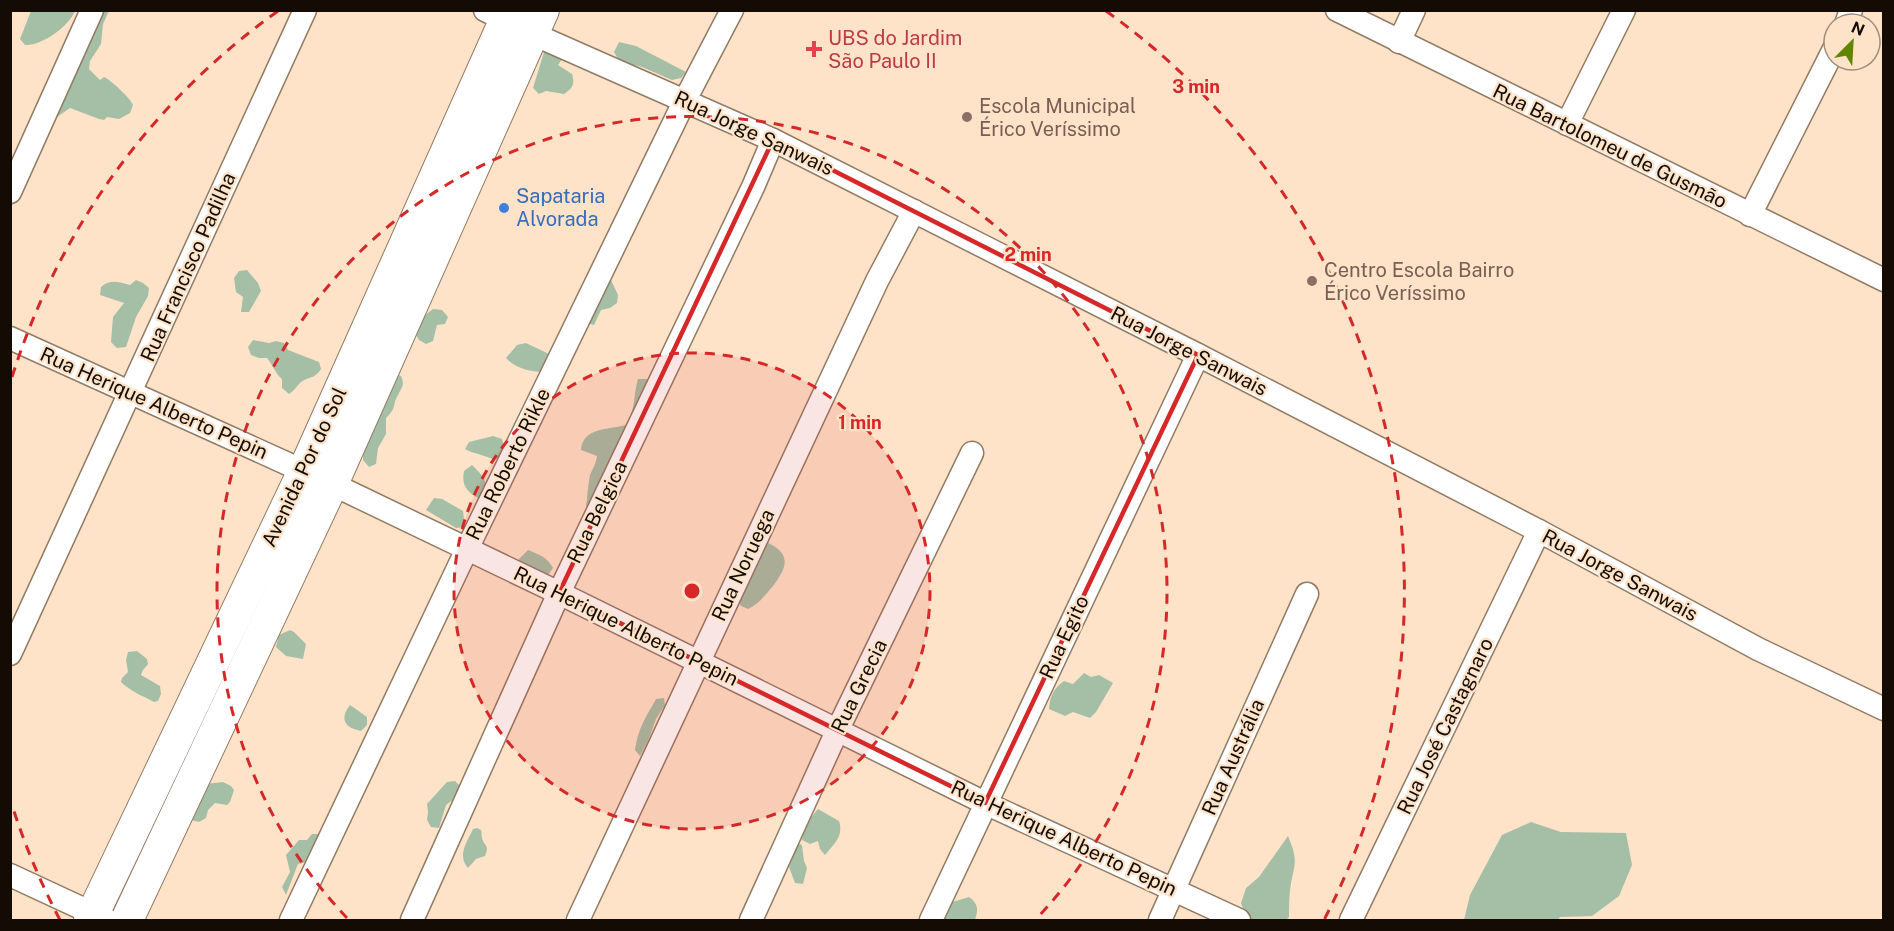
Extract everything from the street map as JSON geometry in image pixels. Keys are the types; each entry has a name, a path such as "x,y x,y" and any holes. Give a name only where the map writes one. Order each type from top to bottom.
{"street":[{"path":"10,192 92,10"},
{"name":"Rua Francisco Padilha","path":"10,654 304,10"},
{"name":"Rua Roberto Rikle","path":"291,921 467,549 685,100 732,10"},
{"name":"Rua Bartolomeu de Gusmão","path":"1337,10 1884,280"},
{"path":"1399,42 1413,10"},
{"path":"1567,124 1624,10"},
{"name":"Rua Jorge Sanwais","path":"516,17 685,100 773,140 914,211 1539,531 1758,650 1884,709"},
{"name":"Avenida Por do Sol","path":"96,919 516,17"},
{"name":"Avenida Por do Sol","path":"127,921 332,484 516,17"},
{"path":"1750,215 1822,72"},
{"name":"Rua Belgica","path":"411,921 559,593 753,187 773,140"},
{"name":"Rua Noruega","path":"578,921 877,281 914,211"},
{"name":"Rua Herique Alberto Pepin","path":"10,338 332,484 838,729 985,803 1239,921"},
{"name":"Rua Egito","path":"931,921 1198,355"},
{"name":"Rua Grecia","path":"751,921 838,729 972,453"},
{"name":"Rua José Castagnaro","path":"1351,921 1539,531"},
{"name":"Rua Austrália","path":"1160,921 1307,594"},
{"path":"10,875 96,919"}],"highlighted area":[{"path":"773,140 1198,355 985,803 559,593"}],"green space":[{"path":"31,10 75,11 61,29 47,39 25,45 20,39"},
{"path":"94,11 109,11 103,24 101,44 90,61 89,69 100,80 104,77 111,82 133,105 130,113 119,119 107,117 104,120 99,119 70,108 57,117 53,115"},
{"path":"619,42 636,46 686,72 681,78 672,80 626,63 618,59 614,52"},
{"path":"545,49 565,55 558,65 572,74 573,83 564,94 546,91 539,94 533,88"},
{"path":"247,270 258,283 261,291 249,312 241,312 243,297 236,292 234,278 239,271"},
{"path":"136,280 149,288 148,296 136,317 126,347 117,348 111,342 113,317 124,303 100,295 101,287 111,282 130,285"},
{"path":"611,280 618,295 617,303 601,310 594,325 586,323 603,284"},
{"path":"433,309 442,310 448,317 445,324 437,325 433,341 426,344 419,340 415,333 420,319"},
{"path":"253,340 284,343 288,350 319,362 321,369 316,375 300,383 289,394 282,388 282,379 267,358 251,355 248,347"},
{"path":"526,343 549,354 549,367 543,372 523,369 506,358 517,345"},
{"path":"394,373 401,376 402,386 393,409 386,418 386,434 378,448 376,464 369,467 363,460 363,452"},
{"path":"638,379 650,379 586,511 590,475 597,456 581,450 583,443 591,433 626,425 633,408"},
{"path":"493,436 502,439 503,446 502,453 495,460 465,449 469,442"},
{"path":"472,465 486,484 478,498 468,491 463,480 464,471"},
{"path":"434,498 442,499 463,511 465,527 456,528 426,510"},
{"path":"764,541 783,555 784,566 773,586 759,602 748,609 741,606 737,598"},
{"path":"528,550 543,557 551,564 553,568 548,575 540,579 517,566 518,560"},
{"path":"290,630 306,644 303,659 286,656 276,647 279,635"},
{"path":"137,651 147,659 148,664 141,675 160,686 161,694 158,701 154,702 121,682 128,672 126,660 128,652"},
{"path":"1084,673 1091,677 1099,675 1113,683 1096,712 1090,718 1073,712 1065,716 1049,709 1052,696 1058,686 1064,681 1073,684"},
{"path":"664,698 665,705 656,719 640,756 635,750 640,729 656,699"},
{"path":"350,705 367,717 367,725 361,731 351,728 345,722 345,715"},
{"path":"455,781 461,787 459,795 446,805 439,828 431,827 427,820 427,804 447,782"},
{"path":"223,782 234,790 230,802 227,805 215,803 208,810 206,818 199,822 191,820 189,813 206,784"},
{"path":"818,809 839,821 840,826 837,840 825,855 818,841 810,844 802,840 808,823"},
{"path":"1531,822 1561,832 1626,833 1632,865 1619,896 1592,916 1560,917 1558,920 1464,920 1470,895 1502,835"},
{"path":"473,829 481,830 487,848 485,856 476,859 468,868 463,858 464,848"},
{"path":"312,834 320,834 307,862 298,864 286,895 282,887 290,872 286,855 299,840 307,840"},
{"path":"1288,836 1295,860 1289,917 1286,920 1247,919 1241,903 1246,888 1259,877"},
{"path":"798,843 802,845 807,868 803,884 795,883 789,867"},
{"path":"969,897 977,907 975,920 944,919 949,903"}],"place":[{"name":"UBS do Jardim São Paulo II","path":"814,49"},
{"name":"Escola Municipal Érico Veríssimo","path":"967,117"},
{"name":"Sapataria Alvorada","path":"504,208"},
{"name":"Centro Escola Bairro Érico Veríssimo","path":"1312,281"}]}
